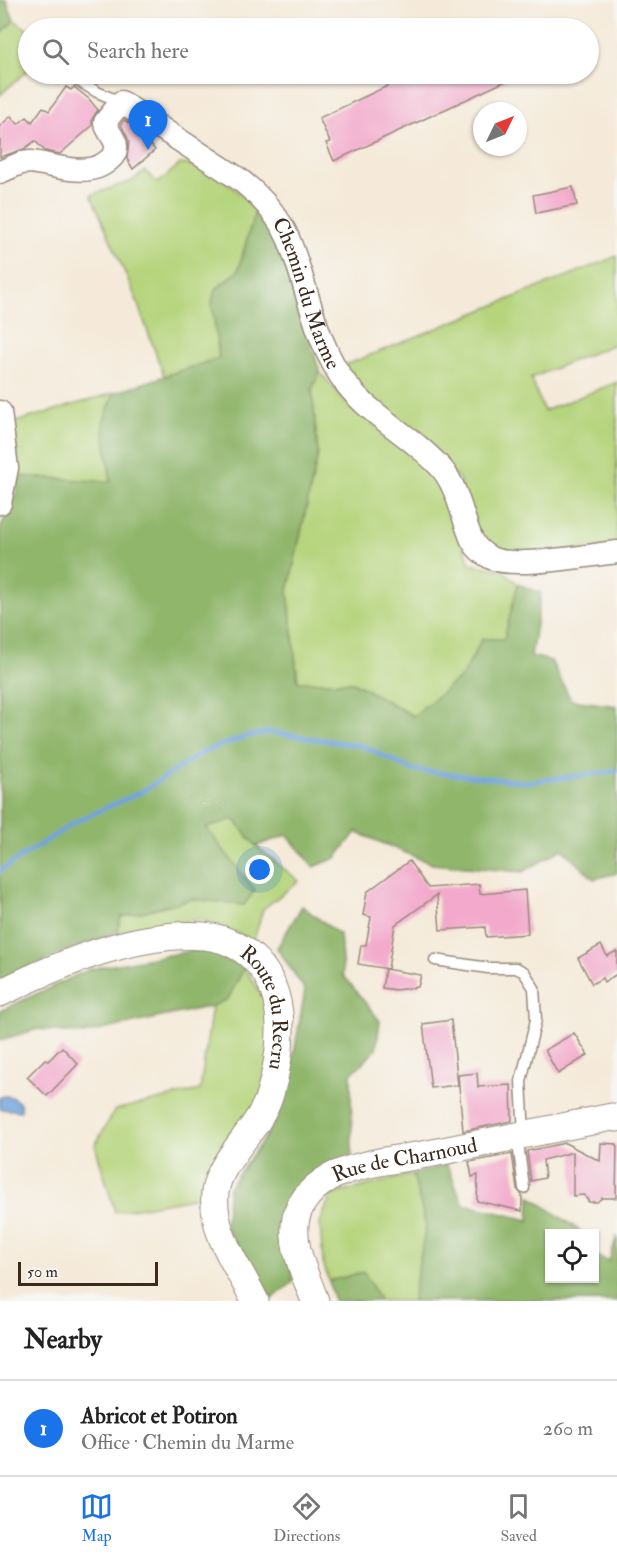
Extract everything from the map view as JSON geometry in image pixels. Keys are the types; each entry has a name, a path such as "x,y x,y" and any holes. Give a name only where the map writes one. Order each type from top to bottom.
{"street":[{"path":"0,172 21,163 31,162 87,170 106,163 117,150 105,122 121,102"},
{"name":"Chemin du Marme","path":"121,102 239,179 271,210 287,236 334,365 347,385 367,406 441,468 454,486 472,540 479,550 492,559 519,563 617,552"},
{"path":"0,412 7,468 0,503"},
{"name":"Route du Recru","path":"0,993 55,969 121,946 179,936 205,936 221,939 252,956 265,971 278,1001 279,1049 275,1074 263,1113 220,1175 214,1210 223,1242 255,1301"},
{"name":"Rue de Charnoud","path":"315,1301 294,1231 300,1208 307,1196 320,1184 335,1175 351,1170 612,1117 617,1118"}],"lane":[{"path":"84,84 121,102"},
{"path":"435,960 488,968 516,968 524,972 534,988 536,1020 521,1081 520,1136 524,1188"}],"green space":[{"path":"0,0 6,0 14,20 0,35"},
{"path":"14,20 18,23 18,79 0,95 0,35"},
{"path":"180,164 204,166 217,173 256,208 238,271 215,290 212,303 219,358 164,376 135,296 91,195 132,181 145,171 158,183"},
{"path":"256,208 277,236 320,372 312,389 318,454 288,591 298,682 353,682 413,716 463,675 482,639 504,639 518,584 541,593 531,656 551,661 571,700 617,706 617,873 594,879 562,849 523,872 432,864 356,832 336,858 314,867 287,835 256,846 234,819 206,828 255,890 244,905 192,899 121,917 117,932 63,952 0,983 0,529 16,492 19,476 111,482 103,423 114,393 219,358 212,303 215,290 238,271"},
{"path":"617,256 617,343 531,378 544,411 617,382 617,546 513,557 476,538 459,479 367,400 343,366"},
{"path":"320,372 347,403 431,469 445,487 470,564 503,570 518,584 504,639 482,639 463,675 413,716 353,682 298,683 288,591 318,454 312,389"},
{"path":"114,393 103,423 111,483 19,476 12,423"},
{"path":"234,819 256,846 299,881 263,909 254,940 200,919 117,932 121,917 192,899 244,905 254,890 205,827"},
{"path":"302,906 340,935 343,975 380,1021 376,1050 351,1074 352,1155 303,1187 287,1214 293,1282 272,1299 225,1227 229,1187 266,1136 288,1088 305,990 277,948"},
{"path":"191,951 216,951 244,968 228,999 212,1006 83,1034 38,1029 0,1040 0,1011 90,969"},
{"path":"244,968 263,996 272,1041 261,1097 216,1157 205,1176 198,1197 115,1212 95,1145 115,1110 200,1090 212,1006 228,999"},
{"path":"447,1165 463,1204 529,1220 530,1196 577,1229 545,1229 545,1283 599,1283 599,1257 609,1261 617,1236 617,1301 412,1301 426,1226 413,1174"},
{"path":"413,1174 426,1226 412,1301 380,1301 364,1272 329,1281 323,1263 320,1223 331,1195"},
{"path":"364,1272 380,1301 334,1301 329,1281"}],"water":[{"path":"0,1097 12,1097 20,1103 21,1111 0,1109"}],"building":[{"path":"392,84 500,84 334,161 326,143 330,142 319,118"},
{"path":"66,87 71,90 74,87 98,110 92,119 92,126 60,154 45,151 35,141 24,149 0,157 0,126 11,116 18,124 27,117 32,122 43,107 49,111"},
{"path":"124,120 138,129 155,150 133,169 127,159 129,141 121,124"},
{"path":"573,187 577,205 536,213 533,195"},
{"path":"409,861 428,888 479,884 480,894 525,890 528,934 486,937 485,927 440,930 437,895 395,925 388,969 358,964 361,945 366,945 371,917 363,915 367,892"},
{"path":"601,945 607,956 617,951 617,974 604,982 602,978 592,984 578,958"},
{"path":"385,969 421,975 418,987 396,990 382,988"},
{"path":"451,1020 458,1085 431,1088 423,1024"},
{"path":"574,1033 588,1055 558,1074 545,1050"},
{"path":"62,1047 78,1064 47,1096 27,1077 45,1059 48,1061"},
{"path":"477,1073 478,1087 511,1085 512,1121 463,1131 458,1075"},
{"path":"565,1143 600,1161 601,1143 617,1144 616,1198 602,1198 597,1202 589,1202 584,1195 573,1196 573,1152 543,1160 545,1178 531,1181 527,1151"},
{"path":"512,1154 517,1189 522,1195 522,1211 477,1201 478,1175 472,1177 469,1162"}],"waterway":[{"path":"0,871 75,822 143,791 205,751 248,736 270,732 363,746 413,770 527,782 617,771"}],"place":[{"name":"Abricot et Potiron","path":"148,150"}]}
